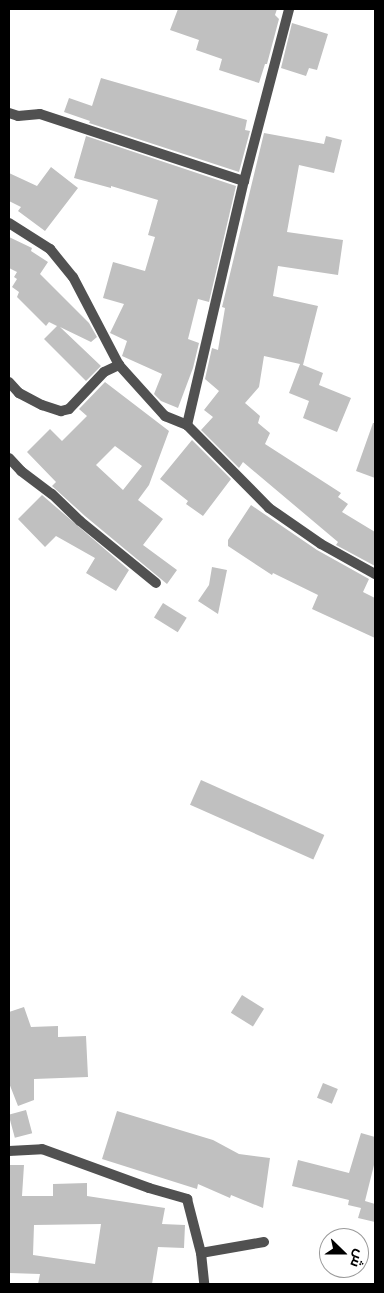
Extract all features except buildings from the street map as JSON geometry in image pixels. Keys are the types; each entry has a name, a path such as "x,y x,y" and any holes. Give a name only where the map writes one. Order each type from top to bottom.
{"street":[{"path":"187,425 244,181 289,9"},
{"path":"9,113 18,116 40,114 244,181"},
{"path":"9,223 50,249 73,277 119,365 165,416 187,425 268,508 321,544 375,574"},
{"path":"9,382 19,392 34,401 61,411 69,409 104,372 119,365"},
{"path":"9,458 21,471 52,494 80,521 156,583"},
{"path":"9,1151 42,1149 150,1188 187,1199 201,1252 204,1284"},
{"path":"201,1252 264,1242"}]}
